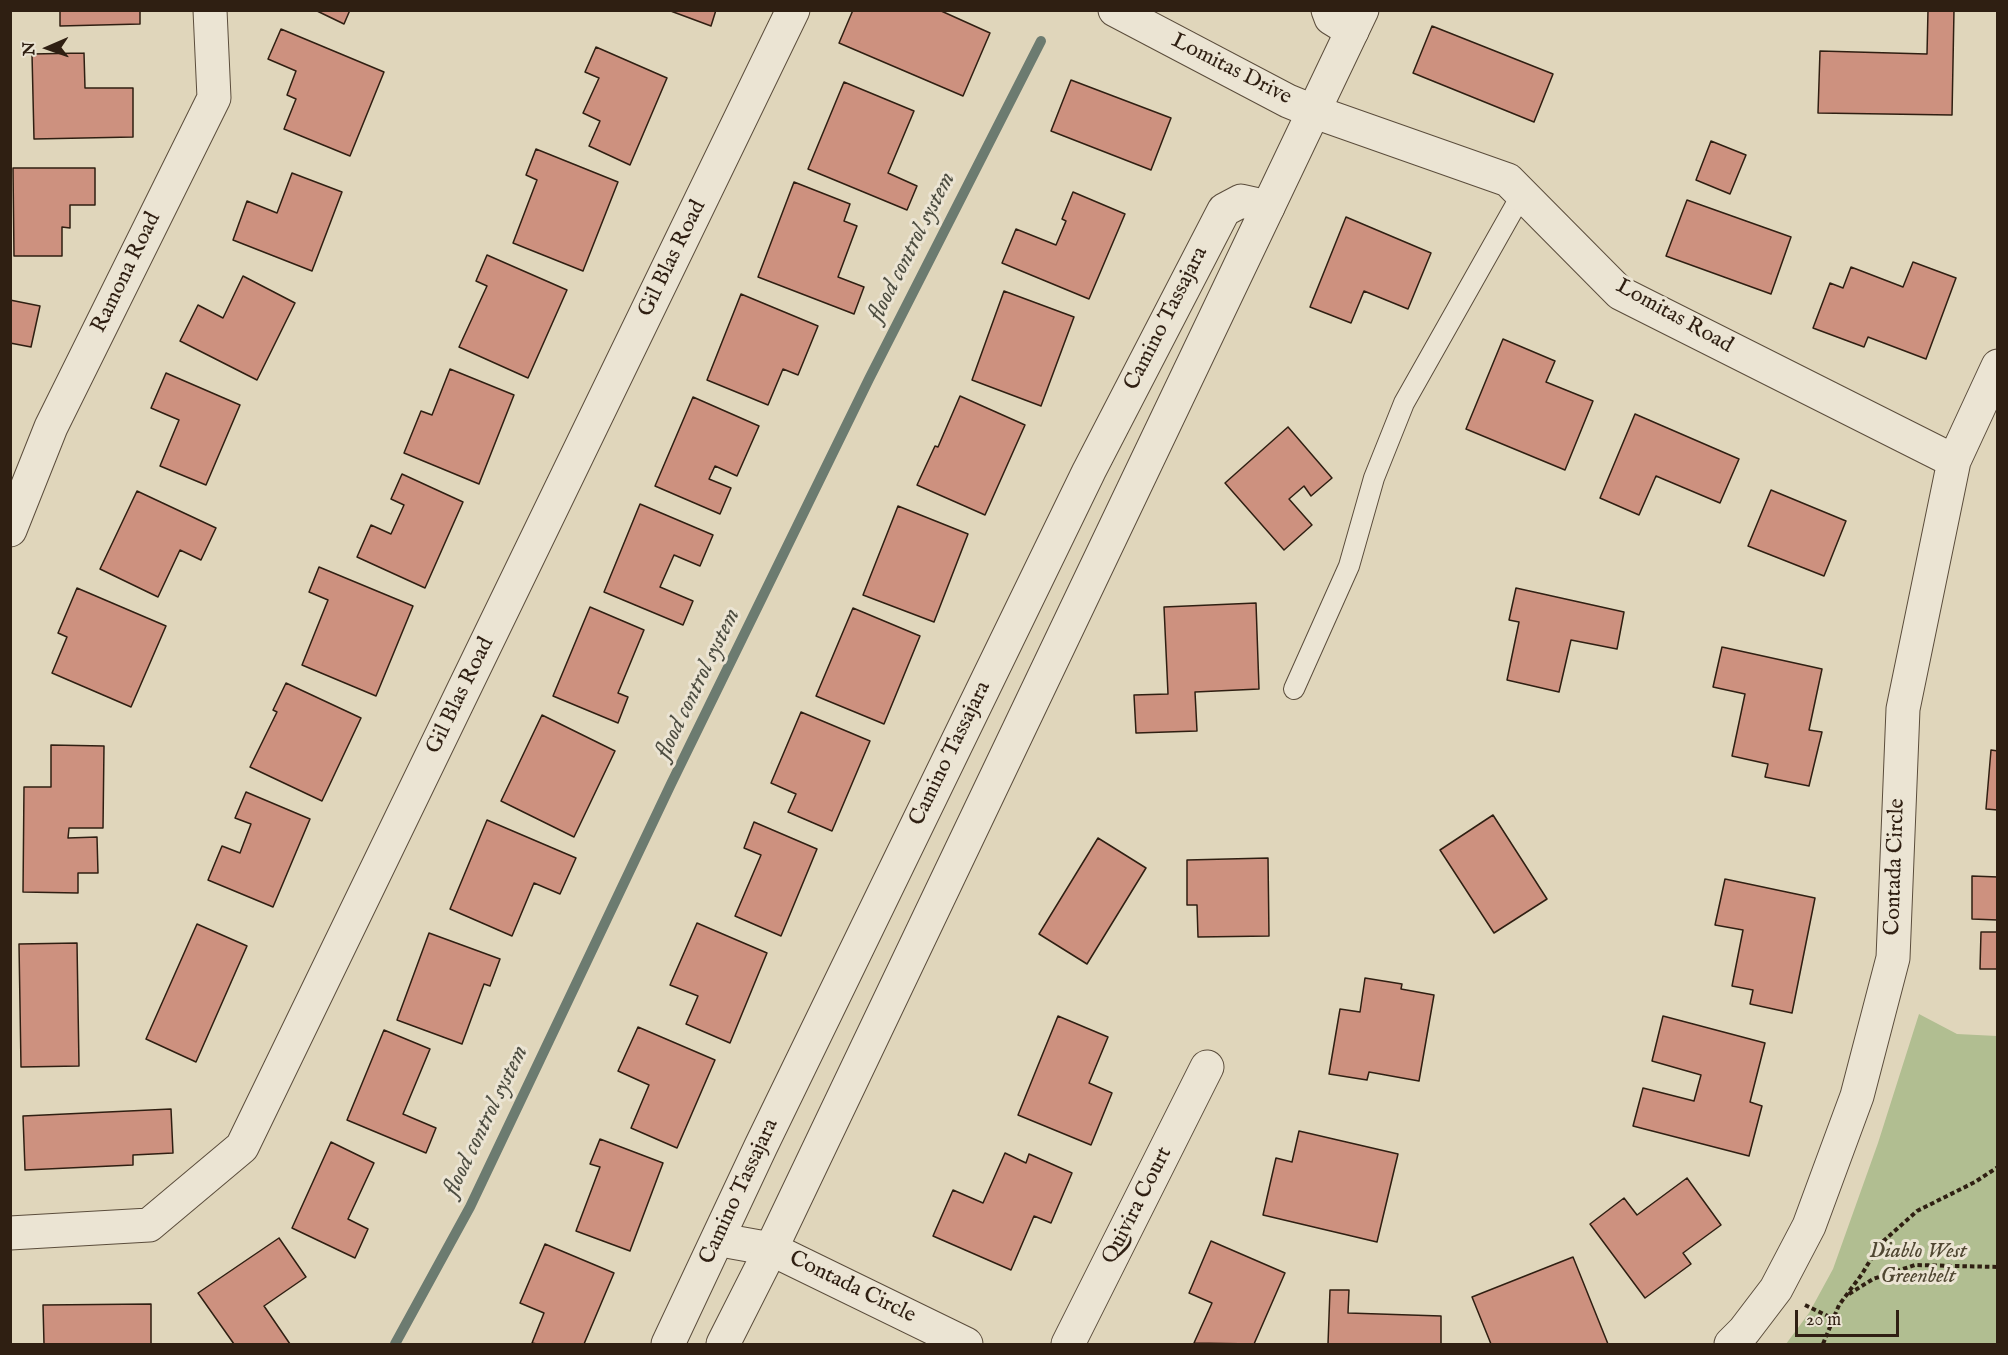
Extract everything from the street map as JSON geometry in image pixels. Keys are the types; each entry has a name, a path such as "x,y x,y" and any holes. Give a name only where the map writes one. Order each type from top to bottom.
{"street":[{"name":"Ramona Road","path":"10,530 17,493 214,98 210,10"},
{"name":"Gil Blas Road","path":"10,1233 149,1225 242,1147 793,10"},
{"name":"Lomitas Drive","path":"1115,10 1288,101 1315,112"},
{"name":"Camino Tassajara","path":"723,1344 771,1249 1315,112 1347,17"},
{"name":"Lomitas Road","path":"1315,112 1508,180 1620,293 1954,461"},
{"name":"Camino Tassajara","path":"668,1344 761,1146 1089,471 1224,210 1240,201 1268,207"},
{"name":"Contada Circle","path":"1731,1344 1744,1331 1776,1289 1809,1226 1857,1096 1893,958 1903,709 1954,461 1998,366"},
{"name":"Quivira Court","path":"1068,1344 1207,1067"},
{"name":"Contada Circle","path":"720,1236 732,1242 771,1249 966,1344"}],"lane":[{"path":"1294,689 1349,566 1374,478 1404,403 1522,194"}],"path":[{"path":"1823,1344 1839,1305 1880,1244 1917,1211 1975,1182 1998,1167"},
{"path":"1847,1295 1874,1279 1915,1265 1998,1267"},
{"path":"1805,1305 1834,1319"}],"green space":[{"name":"Diablo West Greenbelt","path":"1919,1014 1957,1034 1997,1036 1997,1344 1786,1344 1809,1313 1833,1269 1878,1143"}],"building":[{"path":"60,10 140,10 140,24 60,26"},
{"path":"315,10 350,10 344,24"},
{"path":"668,10 716,10 711,26"},
{"path":"853,10 939,10 990,33 963,96 839,43"},
{"path":"1928,10 1954,10 1952,115 1818,113 1820,51 1927,54"},
{"path":"1432,26 1553,74 1534,122 1413,73"},
{"path":"281,29 384,72 350,156 284,129 296,99 287,95 296,71 268,59"},
{"path":"596,47 667,78 630,165 589,146 600,121 583,113 599,78 585,72"},
{"path":"84,53 85,88 133,88 133,137 34,139 32,54"},
{"path":"1071,80 1171,118 1151,170 1051,131"},
{"path":"844,82 914,111 888,173 917,186 907,210 808,169"},
{"path":"1711,141 1746,155 1730,194 1696,180"},
{"path":"536,149 618,182 583,271 513,243 537,180 526,175"},
{"path":"13,168 95,168 95,205 70,205 70,228 62,227 62,256 14,256"},
{"path":"292,173 342,192 312,271 233,240 247,201 277,213"},
{"path":"794,182 850,204 844,221 857,226 838,277 864,287 854,314 758,277"},
{"path":"1073,192 1125,214 1089,299 1002,263 1016,229 1056,245 1066,221 1062,219"},
{"path":"1687,200 1791,237 1771,294 1666,256"},
{"path":"1346,217 1431,253 1408,309 1364,291 1351,323 1310,307"},
{"path":"487,255 567,290 528,378 459,347 487,286 476,281"},
{"path":"1913,262 1956,278 1926,359 1868,337 1864,347 1813,328 1830,283 1843,288 1851,267 1903,287"},
{"path":"243,276 295,303 257,380 180,341 198,305 223,318"},
{"path":"1004,291 1074,317 1041,406 972,380"},
{"path":"741,294 818,326 798,375 783,369 768,405 707,380"},
{"path":"10,300 40,306 31,347 10,343"},
{"path":"1503,339 1555,361 1546,382 1593,401 1565,470 1466,429"},
{"path":"450,369 514,395 479,484 404,453 421,411 432,415"},
{"path":"166,373 240,405 206,485 160,466 179,420 151,408"},
{"path":"960,396 1025,425 985,515 917,485 935,446 938,447"},
{"path":"693,397 759,426 737,476 715,466 709,479 731,488 720,514 655,486"},
{"path":"1635,414 1739,459 1720,503 1656,476 1639,515 1600,498"},
{"path":"1288,427 1332,478 1311,496 1304,486 1289,499 1312,525 1284,550 1225,483"},
{"path":"402,474 463,502 425,588 357,557 371,525 391,534 404,505 391,499"},
{"path":"1771,490 1846,521 1824,576 1748,546"},
{"path":"137,491 216,528 201,560 180,550 158,597 100,569"},
{"path":"640,504 713,535 700,566 674,555 660,587 693,601 683,625 604,592"},
{"path":"898,506 968,534 934,622 863,595"},
{"path":"319,567 413,606 376,696 302,665 328,600 309,592"},
{"path":"77,588 166,626 131,707 52,673 67,637 58,633"},
{"path":"1516,588 1624,612 1617,649 1571,640 1559,692 1507,680 1519,622 1509,620"},
{"path":"1256,603 1259,689 1195,692 1197,731 1136,733 1134,695 1168,694 1164,607"},
{"path":"590,607 644,630 618,693 628,697 618,723 553,696"},
{"path":"853,608 920,636 884,724 816,696"},
{"path":"1722,647 1822,669 1809,730 1822,732 1809,786 1765,777 1768,764 1732,756 1745,694 1713,687"},
{"path":"286,683 361,718 322,801 250,767 277,712 273,710"},
{"path":"801,712 870,741 832,831 788,812 796,794 771,783"},
{"path":"542,715 615,751 574,837 501,801"},
{"path":"51,745 104,746 103,828 69,828 68,838 97,837 98,873 78,873 78,893 23,892 24,787 51,787"},
{"path":"1991,750 1998,751 1998,810 1986,809"},
{"path":"246,792 310,819 273,907 208,880 222,846 240,853 251,824 235,818"},
{"path":"1493,815 1547,899 1494,933 1440,850"},
{"path":"487,820 576,858 560,894 534,883 512,936 450,909"},
{"path":"754,822 817,849 781,936 735,916 761,855 744,848"},
{"path":"1098,838 1146,868 1087,964 1039,934"},
{"path":"1268,858 1269,936 1198,937 1197,905 1187,905 1187,860"},
{"path":"1972,876 1998,877 1998,920 1972,919"},
{"path":"1725,879 1815,898 1792,1013 1750,1004 1753,990 1732,986 1743,930 1715,925"},
{"path":"697,923 767,953 730,1043 686,1024 698,996 670,985"},
{"path":"197,924 247,946 196,1062 146,1039"},
{"path":"1981,932 1998,932 1998,969 1980,969"},
{"path":"429,933 500,959 490,986 484,984 462,1044 397,1020"},
{"path":"77,943 79,1066 21,1067 19,944"},
{"path":"1365,978 1402,984 1401,989 1434,995 1419,1081 1369,1072 1367,1080 1329,1074 1340,1009 1360,1012"},
{"path":"1058,1016 1108,1037 1089,1083 1112,1093 1091,1145 1018,1115"},
{"path":"1663,1016 1765,1043 1750,1102 1762,1106 1749,1156 1633,1126 1643,1088 1694,1101 1701,1075 1652,1061"},
{"path":"638,1027 715,1060 677,1148 631,1128 649,1085 618,1071"},
{"path":"384,1030 430,1049 403,1114 436,1128 426,1153 347,1120"},
{"path":"171,1109 173,1153 133,1155 133,1165 25,1170 23,1116"},
{"path":"1299,1131 1398,1154 1377,1242 1263,1215 1276,1158 1292,1162"},
{"path":"600,1139 663,1163 630,1251 576,1231 600,1167 590,1164"},
{"path":"331,1142 374,1163 348,1219 368,1229 355,1258 292,1228"},
{"path":"1005,1153 1026,1163 1029,1154 1072,1173 1051,1223 1034,1216 1011,1270 933,1236 953,1190 983,1203"},
{"path":"1687,1178 1721,1225 1683,1253 1691,1264 1645,1298 1590,1224 1624,1198 1637,1215"},
{"path":"279,1238 306,1277 264,1306 290,1344 234,1344 198,1293"},
{"path":"1211,1241 1285,1273 1254,1344 1194,1343 1212,1303 1189,1293"},
{"path":"545,1244 614,1273 584,1344 532,1343 544,1313 520,1303"},
{"path":"1573,1257 1608,1344 1491,1344 1472,1297"},
{"path":"1330,1290 1349,1290 1348,1313 1441,1316 1441,1344 1328,1344"},
{"path":"151,1304 151,1344 44,1344 43,1305"}],"waterway":[{"name":"flood control system","path":"395,1344 470,1207 671,784 869,379 1041,41"}]}
